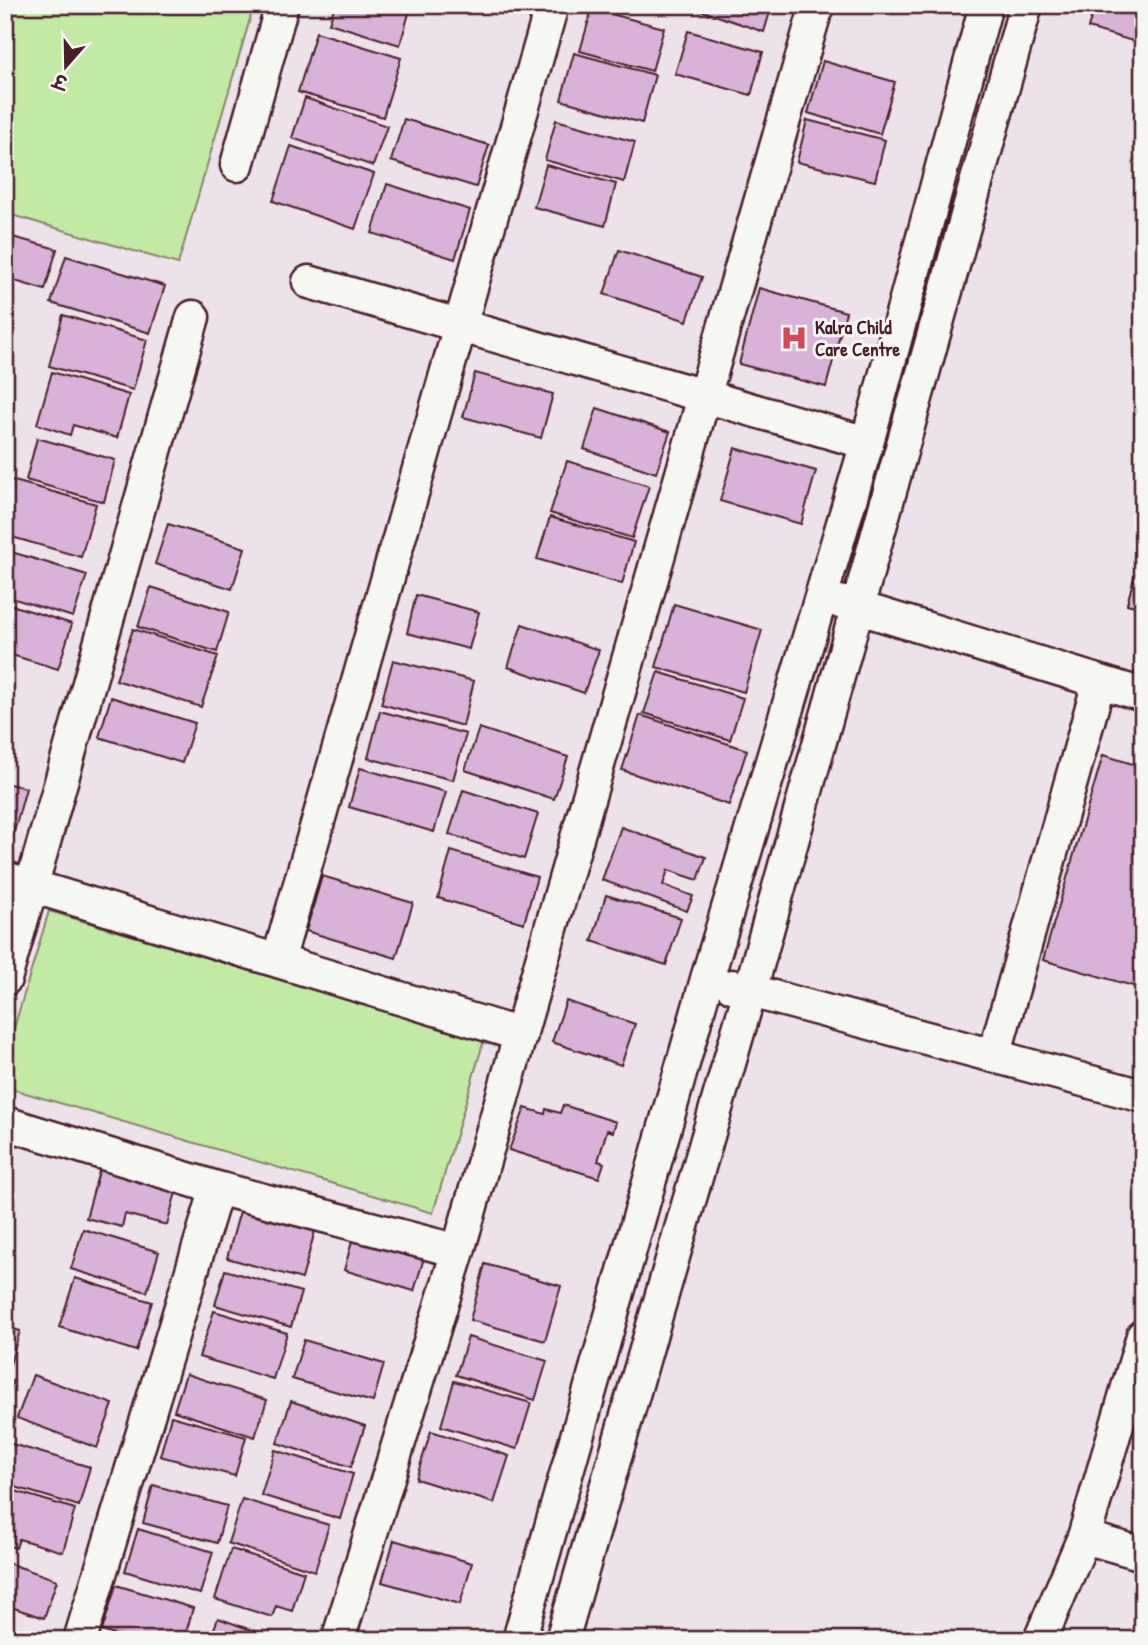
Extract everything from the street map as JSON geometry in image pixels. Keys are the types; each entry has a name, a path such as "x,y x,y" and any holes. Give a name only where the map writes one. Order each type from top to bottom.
{"street":[{"path":"237,164 282,5"},
{"path":"278,961 552,5"},
{"path":"338,1640 458,1251 817,5"},
{"path":"519,1640 707,979 867,443 986,5"},
{"path":"562,1640 750,991 1026,5"},
{"path":"309,282 867,443"},
{"path":"5,979 18,882 193,317"},
{"path":"821,596 1143,695"},
{"path":"994,1056 1099,682"},
{"path":"18,882 521,1035"},
{"path":"707,979 1143,1096"},
{"path":"5,1124 217,1188 458,1251"},
{"path":"80,1640 217,1188"},
{"path":"1040,1640 1084,1537 1143,1337"},
{"path":"1084,1537 1143,1554"}],"green space":[{"path":"5,5 254,5 178,264 5,213"},
{"path":"49,911 484,1040 433,1213 5,1087 5,1058"}],"building":[{"path":"335,5 411,6 400,45 329,23"},
{"path":"685,5 772,5 764,32"},
{"path":"1095,5 1143,5 1143,44 1088,28"},
{"path":"592,9 664,28 652,71 580,51"},
{"path":"688,31 763,52 751,95 675,74"},
{"path":"316,32 401,58 383,117 298,92"},
{"path":"574,53 655,75 642,123 561,100"},
{"path":"823,61 895,82 880,134 808,113"},
{"path":"305,98 387,126 373,166 292,138"},
{"path":"404,119 489,145 476,187 391,161"},
{"path":"556,120 635,142 624,182 545,160"},
{"path":"807,120 885,140 875,181 797,162"},
{"path":"291,146 374,174 355,229 273,201"},
{"path":"546,165 616,184 605,226 534,207"},
{"path":"387,184 470,210 455,259 372,233"},
{"path":"5,235 57,249 45,290 5,278"},
{"path":"619,250 702,277 687,321 604,294"},
{"path":"66,256 165,286 150,333 51,303"},
{"path":"759,288 846,312 826,387 739,364"},
{"path":"63,315 147,340 133,390 49,366"},
{"path":"52,372 129,395 117,438 73,425 70,435 37,424"},
{"path":"475,373 553,394 541,438 463,417"},
{"path":"597,408 670,432 656,473 584,449"},
{"path":"37,438 115,460 104,502 26,480"},
{"path":"735,448 816,471 801,524 720,501"},
{"path":"567,461 649,486 632,538 550,513"},
{"path":"11,480 96,504 81,557 5,535 5,500"},
{"path":"550,517 634,542 622,584 537,559"},
{"path":"168,524 245,548 232,589 155,564"},
{"path":"1143,542 1143,608 1127,604"},
{"path":"5,550 87,575 73,617 5,596"},
{"path":"151,587 229,612 217,652 138,627"},
{"path":"416,595 479,612 469,649 407,633"},
{"path":"5,603 72,624 58,669 5,653"},
{"path":"674,604 762,630 744,692 656,667"},
{"path":"522,624 599,650 584,693 508,667"},
{"path":"133,629 218,656 201,707 116,680"},
{"path":"393,660 474,681 463,726 381,704"},
{"path":"658,672 743,698 730,740 644,713"},
{"path":"111,697 195,723 182,763 99,737"},
{"path":"380,711 466,734 453,780 368,758"},
{"path":"640,715 747,750 729,805 622,770"},
{"path":"479,728 568,757 554,799 465,770"},
{"path":"1103,755 1143,767 1143,989 1043,960"},
{"path":"360,768 446,792 434,832 349,807"},
{"path":"5,783 26,788 10,847 5,845"},
{"path":"463,790 538,814 524,859 449,834"},
{"path":"621,827 706,857 698,880 668,870 663,885 693,896 687,911 602,880"},
{"path":"451,851 537,877 524,923 438,898"},
{"path":"322,876 413,903 396,958 306,931"},
{"path":"606,895 681,918 666,965 592,941"},
{"path":"566,1001 635,1024 621,1065 552,1042"},
{"path":"563,1105 616,1122 613,1132 607,1130 598,1161 604,1163 599,1178 509,1150 525,1108 545,1114 546,1109 560,1113"},
{"path":"101,1164 178,1185 167,1225 125,1214 122,1227 86,1218"},
{"path":"241,1207 316,1227 302,1279 227,1258"},
{"path":"83,1229 159,1252 147,1292 71,1269"},
{"path":"353,1238 424,1258 414,1291 344,1270"},
{"path":"485,1264 561,1286 545,1341 470,1320"},
{"path":"225,1270 301,1292 291,1327 215,1305"},
{"path":"75,1278 152,1302 136,1351 59,1327"},
{"path":"214,1311 287,1333 273,1379 199,1357"},
{"path":"5,1326 20,1331 8,1371 5,1370"},
{"path":"468,1337 547,1361 535,1400 456,1375"},
{"path":"304,1340 384,1364 373,1402 292,1379"},
{"path":"186,1374 267,1400 255,1437 174,1411"},
{"path":"33,1375 113,1404 97,1448 17,1418"},
{"path":"5,1379 13,1381 5,1405"},
{"path":"454,1381 531,1403 517,1449 441,1426"},
{"path":"291,1401 365,1426 351,1467 277,1443"},
{"path":"171,1416 246,1437 235,1476 160,1456"},
{"path":"431,1431 509,1456 494,1503 416,1479"},
{"path":"5,1442 90,1467 79,1506 5,1484"},
{"path":"275,1450 353,1474 340,1519 261,1495"},
{"path":"153,1485 227,1506 217,1543 143,1523"},
{"path":"5,1488 75,1509 63,1552 19,1539 16,1548 5,1545"},
{"path":"242,1499 329,1525 315,1571 228,1543"},
{"path":"138,1529 213,1552 200,1594 125,1571"},
{"path":"394,1540 472,1563 460,1604 382,1582"},
{"path":"231,1549 304,1572 292,1611 276,1606 272,1617 215,1599"},
{"path":"5,1562 57,1580 44,1618 5,1605"},
{"path":"116,1585 193,1608 184,1640 131,1640 102,1631"},
{"path":"218,1618 279,1640 210,1640"}],"place":[{"name":"Kalra Child Care Centre","path":"794,338"}]}
